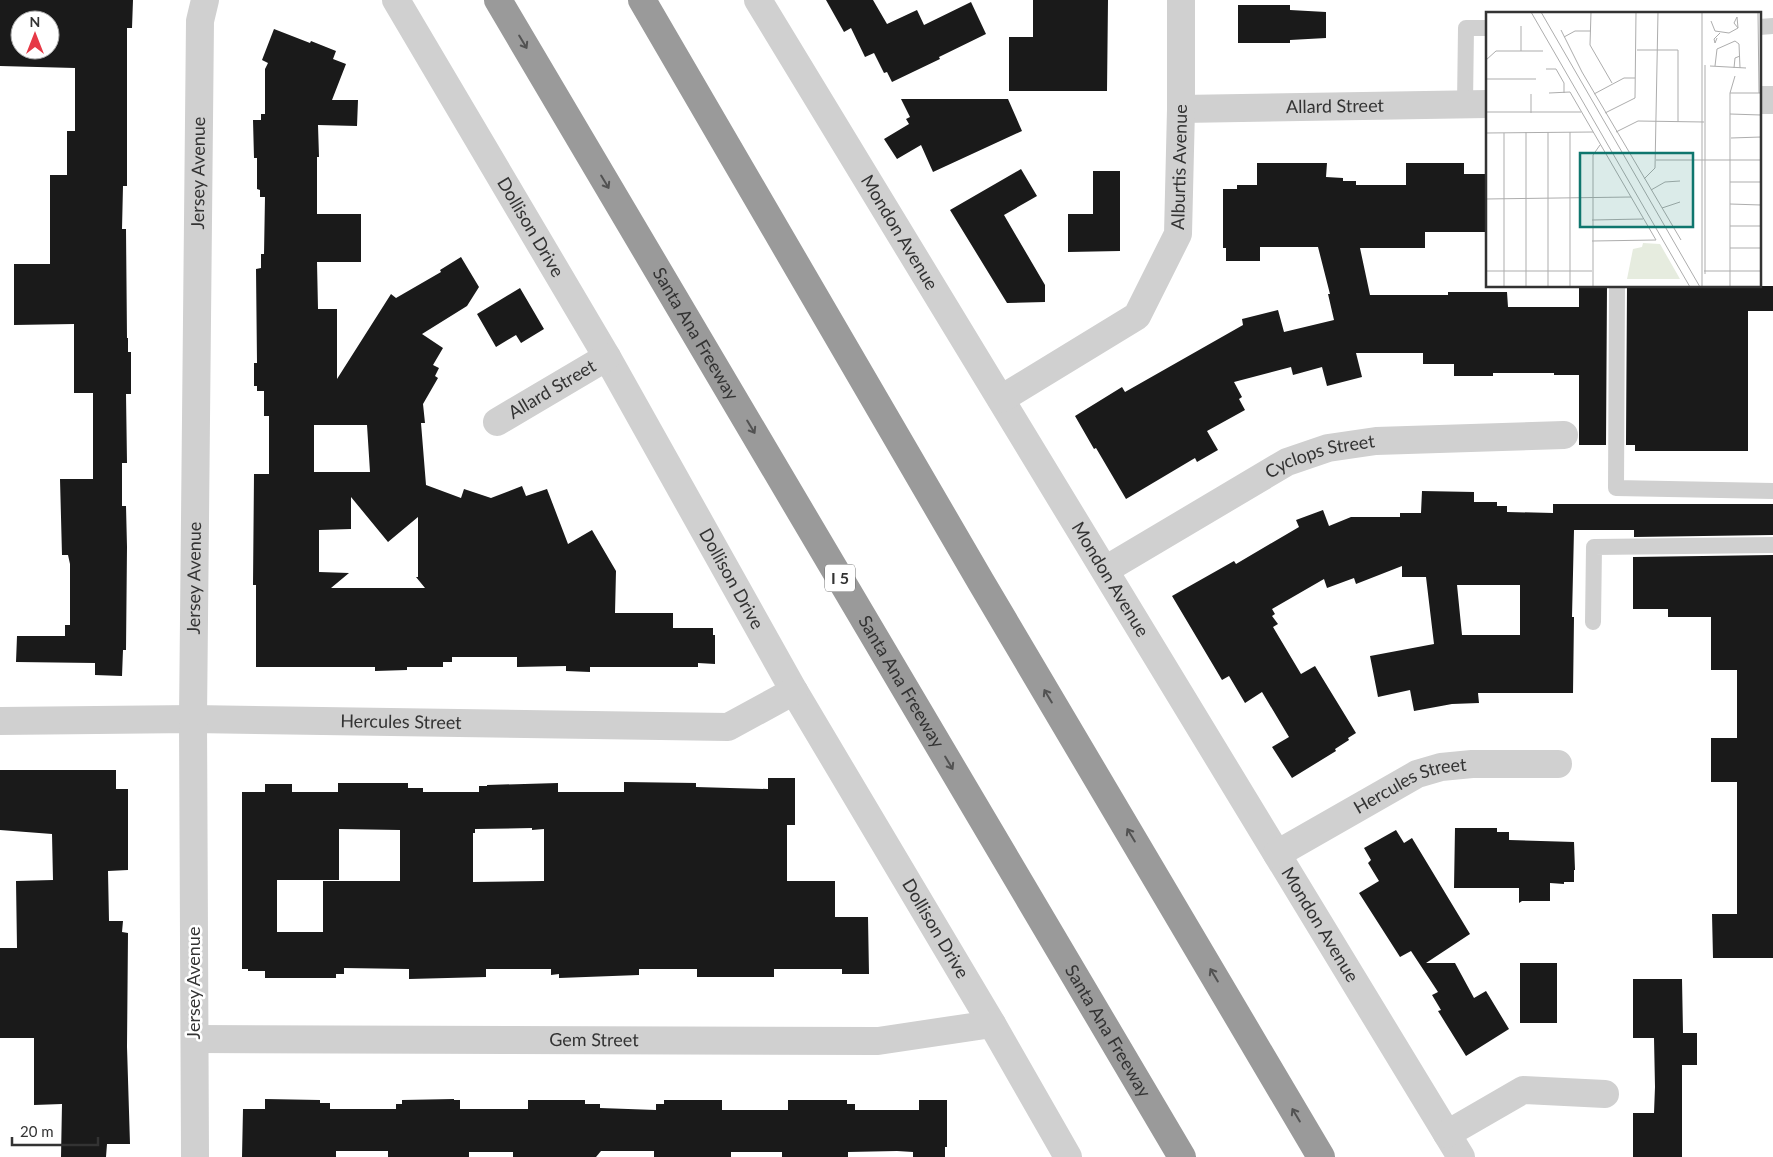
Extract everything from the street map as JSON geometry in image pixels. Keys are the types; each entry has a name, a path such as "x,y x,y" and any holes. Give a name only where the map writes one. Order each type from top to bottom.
{"highway":[{"name":"Santa Ana Freeway","path":"498,0 1182,1157"},
{"path":"642,0 1021,650 1321,1157"}],"street":[{"name":"Jersey Avenue","path":"195,1157 193,719 200,21 205,0"},
{"name":"Dollison Drive","path":"396,0 607,357 794,691 992,1024 1068,1157"},
{"name":"Mondon Avenue","path":"758,0 1454,1146"},
{"name":"Alburtis Avenue","path":"1001,400 1137,316 1178,234 1182,109 1181,0"},
{"path":"1760,100 1773,100"},
{"name":"Allard Street","path":"1182,109 1476,104"},
{"name":"Allard Street","path":"497,422 607,357"},
{"name":"Cyclops Street","path":"1105,570 1287,462 1328,448 1376,442 1564,435"},
{"name":"Hercules Street","path":"0,721 193,719 728,727 794,691"},
{"name":"Hercules Street","path":"1277,854 1417,774 1441,767 1472,764 1558,764"},
{"name":"Gem Street","path":"195,1040 878,1041 992,1024"},
{"path":"1454,1146 1523,1090 1605,1094"}],"lane":[{"path":"1760,27 1773,26"},
{"path":"1476,104 1466,28 1486,28"},
{"path":"1617,288 1616,488 1773,491"},
{"path":"1592,622 1594,547 1773,545"}],"building":[{"path":"0,0 133,0 132,28 127,28 127,186 123,186 122,229 126,229 127,338 128,352 131,352 131,394 126,394 127,463 122,463 122,506 126,506 127,547 126,650 123,650 122,676 95,675 95,663 16,662 17,636 65,636 65,625 70,625 70,564 68,555 62,555 60,479 93,479 93,393 74,393 74,324 14,325 14,264 50,264 50,175 67,175 67,131 75,131 75,68 0,66"},
{"path":"826,0 873,0 887,24 917,10 924,25 971,2 986,34 892,82 887,72 884,73 874,53 865,57 851,28 844,32"},
{"path":"1033,0 1108,0 1107,91 1009,91 1009,37 1033,37"},
{"path":"1238,5 1290,5 1290,10 1326,12 1326,38 1290,40 1290,43 1238,43"},
{"path":"274,29 336,51 333,59 346,64 332,100 358,100 357,126 318,125 317,214 361,214 361,262 317,262 318,309 337,309 337,379 391,294 396,298 441,272 440,270 461,257 479,287 467,306 422,334 443,348 433,365 439,368 435,376 438,378 423,404 425,423 421,423 426,485 461,498 464,489 491,498 522,486 526,496 547,489 568,544 592,530 616,571 615,613 673,613 673,628 713,628 713,635 715,635 715,664 698,663 698,667 590,667 590,672 566,671 566,666 517,667 517,657 452,657 452,662 443,662 443,667 407,667 407,670 375,671 375,667 256,667 256,585 253,585 254,474 269,474 269,416 264,416 264,391 257,391 257,386 254,386 254,363 257,363 256,269 261,268 261,254 264,254 265,197 260,197 260,190 257,189 257,158 254,158 253,120 261,120 261,114 265,114 265,69 268,63 262,60","holes":["314,425 367,425 370,472 314,472","351,497 388,542 418,517 418,577 416,577 425,588 331,588 349,573 319,572 319,530 351,529"]},
{"path":"901,99 1008,99 1022,131 933,172 921,145 897,159 884,139 909,124 906,119 910,117"},
{"path":"1257,163 1327,163 1326,177 1343,178 1343,181 1356,181 1356,185 1406,185 1406,163 1464,163 1464,174 1486,174 1486,232 1425,232 1425,248 1360,248 1370,295 1448,295 1448,292 1507,292 1508,307 1579,307 1579,288 1607,288 1606,445 1579,445 1579,375 1493,373 1493,376 1454,376 1454,364 1423,364 1423,353 1356,353 1362,377 1327,386 1322,367 1293,375 1291,367 1234,382 1242,397 1239,399 1245,410 1207,431 1218,450 1197,462 1195,458 1126,499 1075,416 1122,387 1125,392 1243,325 1242,319 1278,310 1284,332 1334,320 1328,294 1330,294 1318,247 1260,247 1260,261 1226,261 1226,248 1223,248 1223,189 1237,189 1237,185 1257,185"},
{"path":"1021,169 1037,196 1004,215 1045,285 1045,302 1007,303 950,210"},
{"path":"1093,171 1120,171 1120,251 1068,252 1068,214 1093,214"},
{"path":"1760,286 1773,286 1773,311 1748,311 1748,451 1635,451 1635,445 1626,445 1627,288 1760,288"},
{"path":"520,288 544,329 521,343 516,335 496,347 477,314"},
{"path":"1422,491 1474,492 1474,502 1497,502 1497,506 1507,506 1507,512 1553,513 1553,504 1773,504 1773,535 1634,537 1634,530 1574,530 1573,693 1478,693 1479,703 1452,704 1414,711 1410,690 1378,697 1370,656 1434,644 1426,577 1402,577 1402,566 1356,584 1354,578 1327,588 1324,579 1272,609 1275,614 1272,616 1278,624 1273,627 1301,674 1315,666 1356,733 1335,749 1336,751 1292,778 1272,747 1289,737 1262,692 1245,703 1229,676 1222,680 1172,596 1234,561 1236,564 1299,527 1296,520 1323,510 1329,526 1351,517 1400,517 1400,513 1421,513","holes":["1457,585 1520,585 1520,635 1462,635"]},
{"path":"1773,555 1773,958 1713,958 1712,914 1737,914 1737,782 1711,782 1711,738 1737,738 1737,670 1711,670 1711,617 1668,617 1668,609 1633,609 1633,557"},
{"path":"0,770 116,770 116,789 128,789 128,870 108,871 109,921 123,921 122,932 128,933 127,1047 130,1144 107,1144 106,1157 61,1157 62,1104 34,1105 34,1038 0,1038 0,948 17,948 16,881 53,880 52,834 0,830"},
{"path":"768,778 795,778 795,825 787,825 787,881 835,881 835,917 868,917 869,974 842,974 842,969 774,969 774,977 697,977 697,969 639,969 639,975 559,978 559,974 551,975 551,969 486,969 486,977 409,979 409,969 344,968 344,974 336,974 336,978 265,978 265,971 242,969 242,792 265,792 265,784 292,784 292,792 338,792 338,783 408,783 408,788 423,788 423,792 479,792 479,786 487,785 558,783 558,792 624,792 624,782 696,783 696,787 768,789","holes":["532,828 532,830 544,829 544,881 473,882 473,833 475,833 475,829","339,829 400,830 400,881 323,881 323,932 277,932 277,880 339,880"]},
{"path":"1455,828 1497,828 1497,832 1509,832 1509,840 1574,842 1574,882 1564,882 1564,884 1550,883 1550,901 1522,901 1519,903 1519,888 1454,888"},
{"path":"1396,830 1404,843 1412,838 1470,934 1426,963 1455,963 1474,998 1486,991 1509,1029 1466,1056 1438,1011 1441,1010 1432,995 1438,992 1411,951 1400,957 1359,893 1379,881 1368,863 1371,860 1364,848"},
{"path":"1520,963 1557,963 1557,1023 1520,1023"},
{"path":"1633,979 1682,979 1683,1033 1697,1033 1697,1065 1682,1065 1682,1157 1633,1157 1633,1113 1654,1113 1655,1087 1654,1038 1633,1038"},
{"path":"265,1099 320,1100 320,1103 330,1103 330,1109 396,1109 396,1104 402,1104 402,1100 454,1099 460,1100 460,1109 528,1109 528,1100 585,1100 585,1104 600,1104 600,1108 656,1110 656,1104 664,1104 664,1100 722,1100 722,1110 788,1110 788,1100 847,1100 847,1104 855,1104 855,1110 919,1110 919,1100 947,1100 947,1147 945,1147 945,1157 913,1157 913,1152 897,1151 848,1152 848,1157 782,1157 782,1152 731,1152 731,1157 654,1157 654,1151 601,1151 596,1157 513,1157 513,1152 469,1152 469,1157 388,1157 388,1151 336,1151 336,1157 242,1157 243,1109 265,1109"}]}
